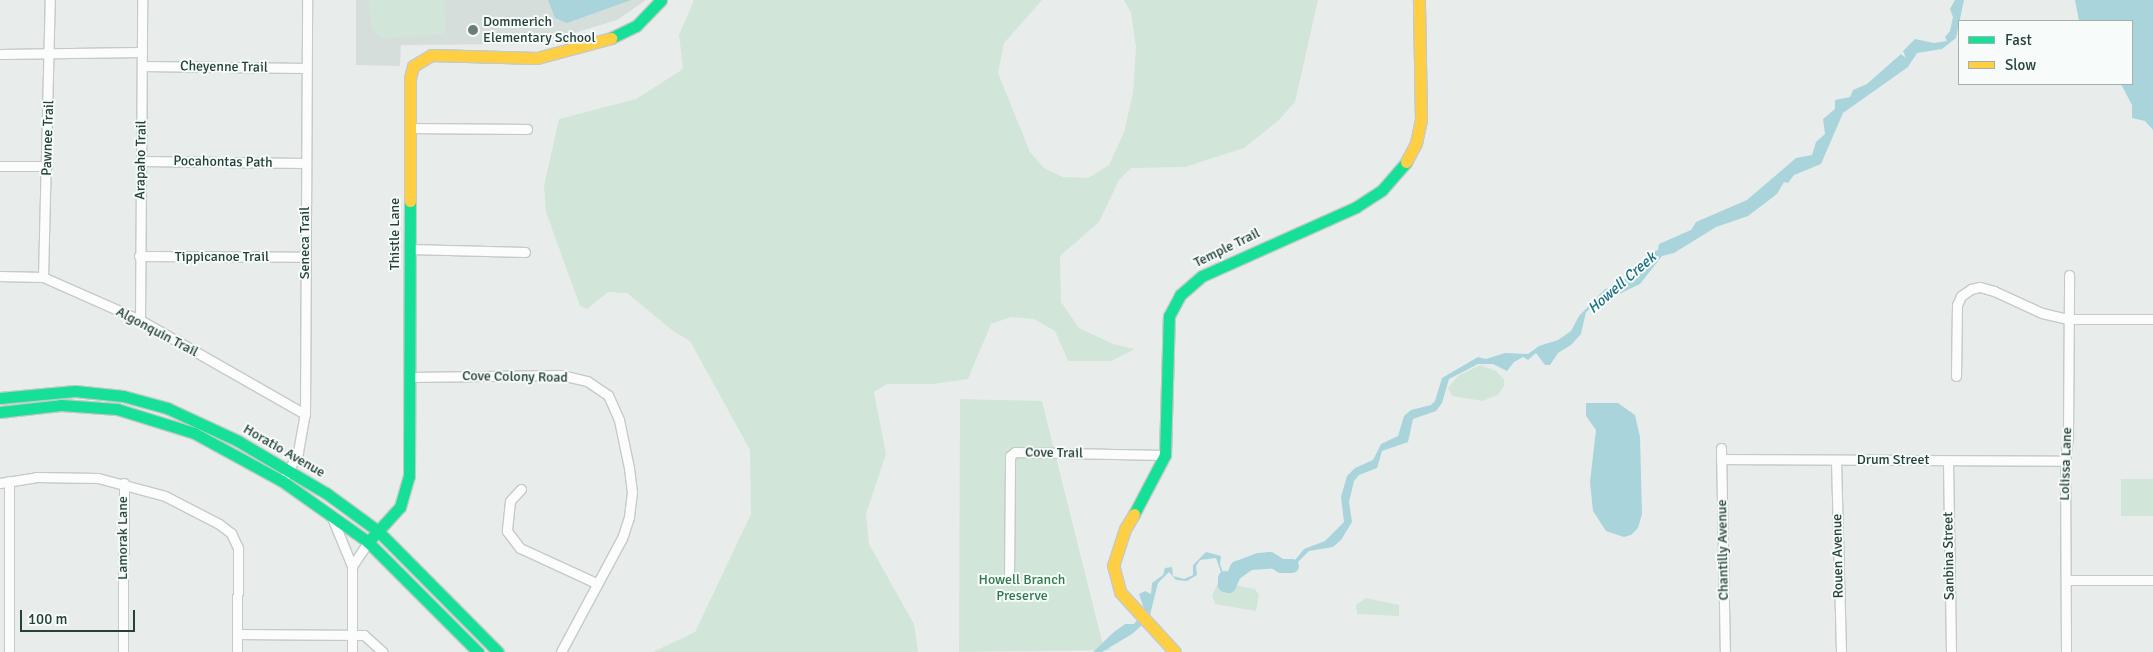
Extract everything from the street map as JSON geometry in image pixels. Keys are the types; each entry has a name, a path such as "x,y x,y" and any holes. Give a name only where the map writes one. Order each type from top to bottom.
{"street":[{"name":"Pawnee Trail","path":"43,277 50,0"},
{"name":"Arapaho Trail","path":"140,320 142,0"},
{"name":"Seneca Trail","path":"282,481 289,470 301,441 305,414 307,0"},
{"name":"Thistle Lane","path":"352,566 368,542 400,507 406,490 410,376 411,71 423,57 537,58 574,50 608,40 636,26 661,0"},
{"name":"Temple Trail","path":"1175,652 1137,611 1118,587 1114,559 1125,529 1154,480 1164,455 1167,325 1171,311 1186,288 1215,268 1374,196 1406,163 1416,143 1421,120 1419,0"},
{"path":"0,54 142,52"},
{"name":"Cheyenne Trail","path":"142,66 306,68"},
{"path":"411,128 527,129"},
{"name":"Pocahontas Path","path":"141,161 305,163"},
{"path":"0,166 47,166"},
{"path":"410,250 525,252"},
{"name":"Tippicanoe Trail","path":"139,256 306,257"},
{"name":"Lolissa Lane","path":"2066,652 2065,461 2068,435 2069,275"},
{"name":"Algonquin Trail","path":"0,276 43,277 140,320 305,414"},
{"path":"1956,376 1957,305 1961,296 1971,289 1980,287 2042,312 2069,319 2153,320"},
{"name":"Cove Colony Road","path":"410,376 561,376 587,381 608,395 619,420 632,492 622,538 596,583 561,652"},
{"path":"74,406 75,391"},
{"name":"Horatio Avenue","path":"0,398 75,391 123,396 167,408 238,440 289,470 378,532 498,652"},
{"name":"Horatio Avenue","path":"0,412 74,406 117,410 154,418 194,433 282,481 368,542 478,652"},
{"name":"Chantilly Avenue","path":"1721,448 1725,652"},
{"name":"Cove Trail","path":"1009,580 1010,456 1014,452 1164,455"},
{"name":"Drum Street","path":"1721,460 2065,461"},
{"name":"Rouen Avenue","path":"1836,460 1841,652"},
{"name":"Sanbina Street","path":"1948,461 1951,652"},
{"path":"9,652 5,482 69,476 124,483 165,496 198,512 231,533 238,548 237,652"},
{"name":"Lamorak Lane","path":"123,652 124,483"},
{"path":"521,489 510,501 507,531 520,548 596,583"},
{"path":"328,512 339,529 352,566 352,652"},
{"path":"2066,580 2153,580"},
{"path":"237,634 352,634 364,636 383,652"}],"shaded area":[{"name":"Dommerich Elementary School","path":"356,0 646,0 617,20 548,41 524,44 401,45 400,66 356,65"}],"green space":[{"path":"369,0 444,0 445,34 383,38 375,33 371,25"},
{"path":"694,0 1042,0 1004,43 998,73 1030,152 1044,168 1063,177 1088,178 1109,165 1124,132 1133,93 1136,47 1131,13 1124,0 1318,0 1295,102 1278,121 1244,148 1185,167 1131,168 1119,180 1099,222 1060,256 1061,302 1079,328 1113,344 1135,349 1111,361 1068,361 1055,331 1034,319 1011,317 991,324 968,379 933,384 887,384 874,392 886,454 866,514 869,544 914,624 918,652 653,652 695,632 751,514 750,450 690,341 673,331 627,293 608,292 587,309 580,306 546,212 544,186 559,119 636,99 683,69 679,35"},
{"path":"1480,365 1496,371 1504,379 1504,386 1499,394 1483,401 1452,396 1448,388 1458,376"},
{"name":"Howell Branch Preserve","path":"960,399 1042,401 1102,641 1111,650 959,652"},
{"path":"2121,479 2153,479 2153,516 2121,516"},
{"path":"1218,583 1221,589 1229,591 1234,585 1255,589 1259,595 1256,611 1215,604 1212,595"},
{"path":"1366,598 1399,605 1399,616 1357,614 1356,605"}],"water":[{"path":"548,0 631,0 567,23 555,18"},
{"path":"1955,0 1964,0 1960,20 1958,20 1956,38 1942,49 1917,53 1908,67 1843,113 1821,164 1794,175 1788,183 1784,182 1777,194 1748,216 1716,227 1674,253 1662,256 1640,284 1594,306 1586,312 1581,334 1571,345 1558,353 1550,365 1545,365 1536,353 1528,360 1523,357 1514,362 1507,371 1493,364 1478,364 1449,379 1442,403 1436,411 1413,419 1408,442 1382,451 1377,468 1359,475 1354,481 1349,502 1352,522 1341,540 1333,547 1309,551 1292,568 1276,566 1277,562 1291,565 1304,549 1325,541 1344,522 1341,497 1347,476 1355,468 1373,460 1381,444 1398,436 1404,416 1411,410 1431,405 1435,401 1442,378 1478,357 1486,359 1505,353 1528,354 1539,346 1558,340 1571,331 1579,316 1605,289 1613,287 1647,264 1649,253 1658,250 1659,244 1691,230 1696,222 1747,200 1796,158 1812,155 1816,142 1825,134 1823,119 1835,109 1835,100 1850,97 1853,90 1867,84 1901,54 1906,58 1903,51 1915,39 1934,43 1947,41 1945,37 1950,31 1953,17 1950,9"},
{"path":"2075,0 2153,0 2153,130 2145,121 2132,118 2132,105 2122,85 2133,85 2133,20 2079,20"},
{"path":"1586,403 1618,403 1635,415 1640,437 1642,514 1638,528 1631,535 1624,537 1606,531 1593,511 1590,482 1596,430 1586,416"},
{"path":"1206,552 1221,556 1220,564 1227,584 1230,579 1234,583 1229,591 1223,592 1219,586 1223,578 1216,558 1200,560 1196,566 1197,575 1187,581 1176,580 1169,572 1158,583 1149,619 1132,634 1102,652 1093,652 1114,632 1125,624 1134,624 1140,617 1144,609 1139,594 1145,591 1151,594 1152,583 1163,575 1165,568 1172,567 1173,576 1184,579 1193,575 1193,565"}],"waterway":[{"name":"Howell Creek","path":"1225,578 1225,585 1229,586 1237,568 1259,560 1270,559 1281,566 1292,566"},
{"path":"1231,582 1251,568 1279,566"}],"traffic: fast":[{"path":"611,38 636,26 661,0"},
{"path":"1134,514 1165,455 1169,316 1180,295 1202,276 1356,207 1382,190 1406,162"},
{"path":"368,542 400,507 409,476 410,201"},
{"path":"0,398 75,391 123,396 167,408 238,441 326,493 378,531 498,652"},
{"path":"0,412 61,405 117,409 194,433 282,481 368,542 478,652"}],"traffic: slow":[{"path":"1406,162 1416,143 1421,120 1419,0"},
{"path":"410,201 410,78 413,66 431,55 537,58 611,38"},
{"path":"1134,514 1125,529 1113,565 1120,592 1175,652"}],"place":[{"name":"Dommerich Elementary School","path":"473,30"}]}
